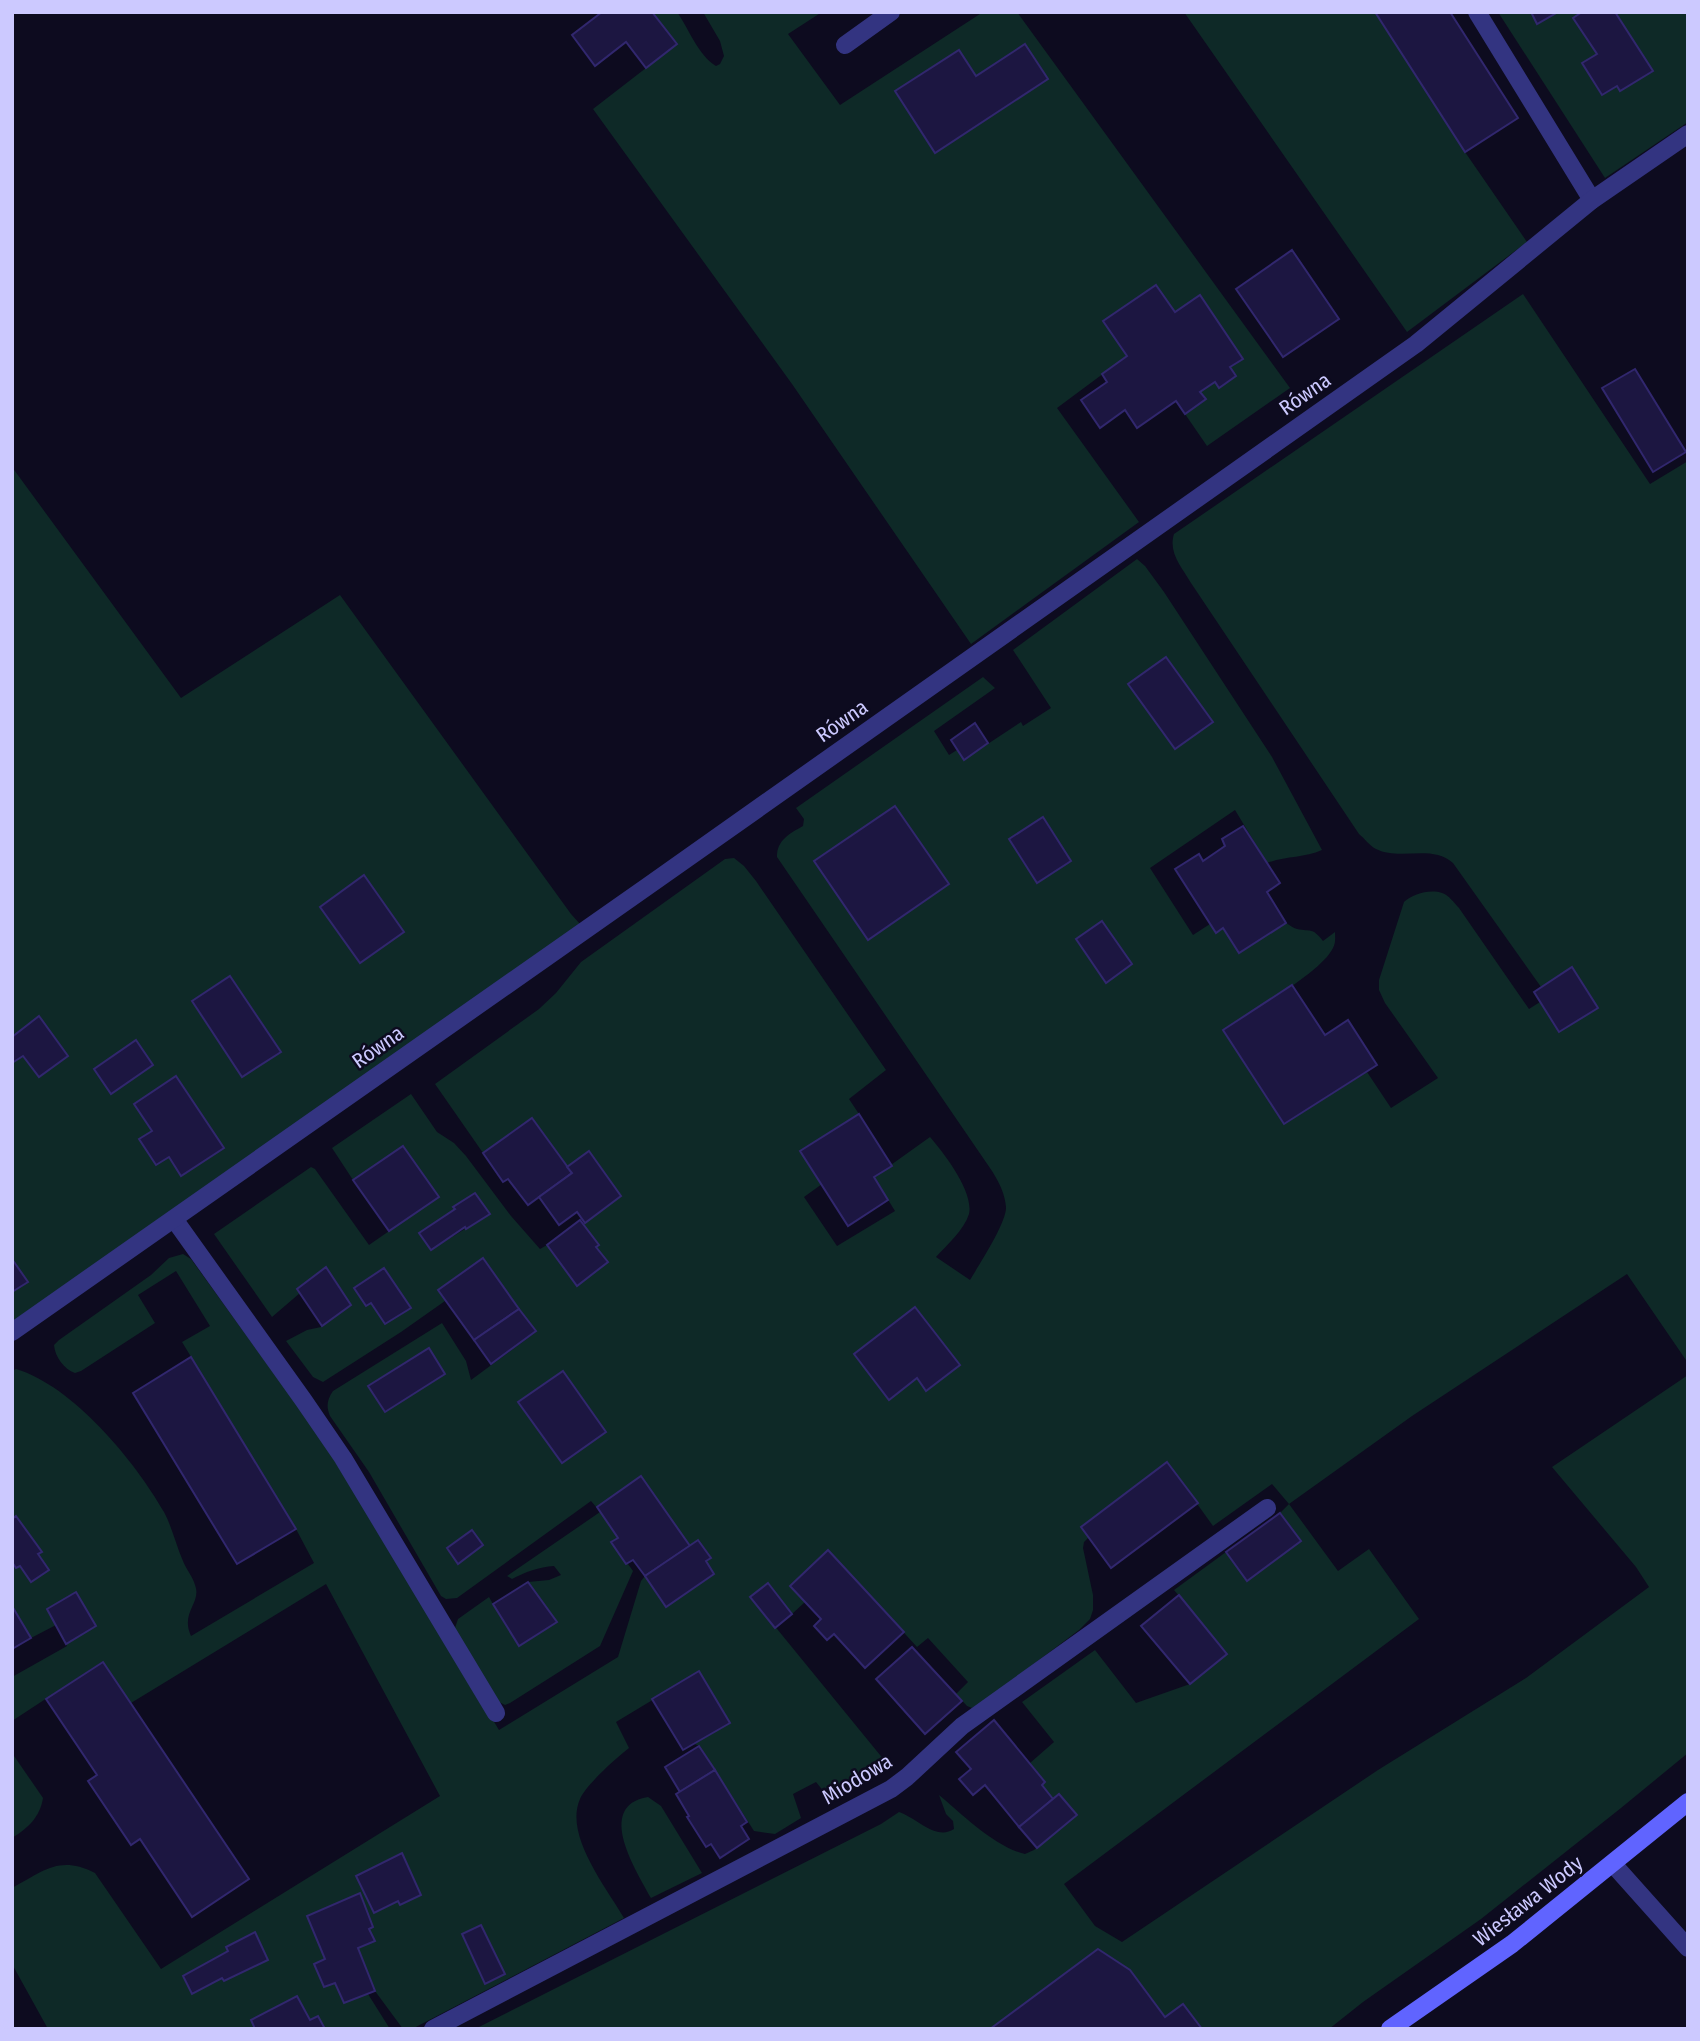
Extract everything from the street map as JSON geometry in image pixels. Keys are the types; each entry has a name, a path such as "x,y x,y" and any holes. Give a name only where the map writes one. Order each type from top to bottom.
{"street":[{"path":"845,45 891,12"},
{"path":"1478,12 1592,200"},
{"name":"Równa","path":"12,1332 1416,344 1592,200 1688,134"},
{"path":"174,1219 343,1458 496,1713"},
{"name":"Miodowa","path":"433,2029 883,1794 907,1777 962,1726 1267,1508"},
{"name":"Wiesława Wody","path":"1390,2029 1512,1944 1688,1802"},
{"path":"1613,1864 1688,1948"}],"green space":[{"path":"652,12 677,12 699,49 716,66 724,56 720,41 703,12 822,12 788,34 840,105 983,12 1017,12 1290,388 1207,446 1185,414 1205,399 1200,392 1215,382 1236,376 1230,367 1243,359 1200,296 1175,312 1156,285 1104,321 1127,356 1057,408 1139,522 971,644 792,384 593,109 677,44"},
{"path":"1184,12 1375,12 1465,152 1527,242 1407,332"},
{"path":"1498,12 1688,12 1688,122 1605,178"},
{"path":"1523,294 1650,484 1688,461 1688,1363 1627,1274 1412,1416 1289,1504 1272,1484 1213,1526 1167,1462 1081,1527 1089,1537 1083,1548 1093,1595 1090,1619 1079,1630 972,1708 956,1694 968,1682 928,1638 917,1647 829,1551 790,1585 805,1602 792,1614 768,1583 751,1597 889,1766 835,1799 829,1798 816,1782 793,1794 801,1818 775,1834 754,1831 700,1746 694,1744 730,1722 699,1672 616,1722 629,1748 595,1779 580,1799 577,1813 582,1844 624,1918 412,2029 403,2029 375,1991 368,1994 390,2029 325,2029 310,2020 297,1996 251,2020 255,2029 48,2029 12,1964 12,1888 52,1867 71,1865 95,1873 161,1969 440,1796 326,1584 131,1703 102,1662 12,1721 12,1677 96,1626 76,1592 48,1609 56,1625 31,1638 12,1606 12,1371 16,1369 38,1378 80,1408 119,1449 152,1492 167,1518 195,1585 196,1597 188,1620 191,1636 314,1563 182,1342 210,1326 176,1271 138,1295 155,1323 75,1373 64,1366 56,1354 54,1345 59,1340 151,1275 169,1258 183,1254 191,1259 330,1451 499,1730 618,1657 641,1581 645,1576 666,1606 711,1557 699,1540 690,1546 641,1477 597,1508 591,1501 457,1598 446,1599 441,1596 369,1472 330,1416 328,1403 333,1391 442,1323 466,1361 471,1380 536,1332 483,1258 438,1290 445,1301 323,1382 313,1377 286,1341 307,1330 321,1327 350,1305 326,1268 297,1289 300,1293 272,1317 214,1234 311,1167 369,1245 438,1197 403,1146 353,1180 332,1148 411,1094 437,1132 454,1143 466,1156 511,1216 540,1249 547,1245 576,1285 608,1262 583,1224 621,1196 589,1151 567,1167 532,1118 483,1153 435,1084 539,1009 581,962 725,859 734,858 756,881 886,1070 849,1099 859,1114 801,1151 822,1184 804,1197 837,1246 895,1211 874,1177 930,1137 957,1173 969,1205 969,1214 963,1226 936,1257 970,1280 1002,1223 1006,1207 1001,1188 777,857 779,846 785,838 803,826 804,819 796,808 983,677 995,688 934,731 949,755 957,750 965,759 1021,722 1023,726 1051,708 1013,650 1137,559 1164,592 1272,757 1322,850 1267,863 1235,810 1150,868 1193,935 1210,924 1216,932 1223,928 1239,953 1286,923 1296,929 1314,932 1323,941 1335,932 1333,948 1314,969 1224,1030 1284,1124 1367,1072 1391,1108 1438,1078 1385,1003 1379,990 1379,980 1404,902 1417,895 1437,892 1449,897 1529,1009 1540,1002 1559,1032 1597,1008 1572,968 1541,987 1453,863 1445,857 1426,853 1385,852 1374,848 1359,834 1191,583 1177,560 1173,547 1174,534","holes":["475,1193 489,1214 431,1250 454,1207"]},
{"path":"12,467 181,698 340,595 580,924 12,1322 12,1292 28,1282 12,1259"},
{"path":"1688,1375 1688,1753 1481,1919 1329,2029 1202,2029 1183,2004 1165,2017 1130,1970 1098,1949 990,2029 475,2029 881,1824 899,1812 933,1830 947,1832 954,1829 953,1821 946,1814 939,1795 1002,1845 1025,1854 1034,1850 1077,1815 1059,1794 1053,1799 1042,1785 1045,1781 1030,1763 1054,1742 1022,1702 1095,1650 1136,1703 1190,1684 1227,1653 1174,1590 1226,1552 1247,1580 1301,1541 1280,1513 1289,1504 1338,1571 1369,1549 1419,1619 1064,1884 1095,1926 1122,1942 1378,1770 1526,1678 1649,1587 1636,1567 1552,1467"},
{"path":"600,1512 618,1538 612,1542 633,1571 600,1646 510,1703 505,1705 497,1701 454,1631 458,1619 489,1597 493,1604 528,1582 549,1580 561,1575 554,1566 532,1570 512,1579 507,1576"},
{"path":"12,1753 43,1798 32,1821 12,1838"},
{"path":"648,1797 661,1806 702,1873 651,1898 630,1857 622,1826 624,1813 632,1803"}],"building":[{"path":"602,12 652,12 677,44 646,68 626,42 595,66 572,35"},
{"path":"1375,12 1450,12 1518,118 1465,152"},
{"path":"1531,12 1558,12 1537,24"},
{"path":"1582,12 1615,12 1653,71 1620,91 1617,86 1602,95 1582,63 1597,54 1573,18"},
{"path":"1025,44 1048,79 935,153 895,91 959,50 976,76"},
{"path":"1292,250 1339,319 1283,357 1236,289"},
{"path":"1156,285 1175,312 1200,295 1243,359 1230,367 1236,376 1219,388 1215,382 1200,392 1206,399 1185,414 1176,401 1137,428 1125,410 1100,428 1081,400 1107,382 1102,374 1127,356 1103,321"},
{"path":"1635,369 1686,452 1653,472 1602,388"},
{"path":"1166,657 1213,722 1175,749 1128,684"},
{"path":"975,723 988,743 964,760 951,740"},
{"path":"895,806 949,884 868,940 814,861"},
{"path":"1043,817 1071,861 1037,883 1009,839"},
{"path":"1243,826 1280,883 1267,892 1286,923 1239,953 1223,928 1216,933 1175,869 1199,854 1203,861 1225,846 1222,839"},
{"path":"364,875 404,932 360,963 320,907"},
{"path":"1102,921 1132,964 1106,983 1076,939"},
{"path":"1572,967 1598,1008 1559,1032 1534,992"},
{"path":"230,976 281,1052 242,1077 192,1001"},
{"path":"1292,985 1325,1035 1348,1020 1377,1065 1284,1124 1223,1030"},
{"path":"39,1016 68,1056 39,1077 23,1056 12,1063 12,1037"},
{"path":"136,1040 153,1065 111,1094 94,1069"},
{"path":"176,1076 224,1148 181,1176 169,1157 156,1165 139,1139 152,1131 134,1104"},
{"path":"859,1114 892,1166 874,1177 888,1200 848,1226 800,1151"},
{"path":"532,1118 572,1173 528,1205 508,1179 503,1182 483,1153"},
{"path":"403,1146 439,1197 389,1231 353,1180"},
{"path":"589,1151 621,1196 585,1223 577,1212 559,1225 539,1197 572,1173 567,1167"},
{"path":"475,1193 490,1214 431,1250 419,1233"},
{"path":"580,1220 608,1262 577,1286 547,1245"},
{"path":"483,1258 519,1309 474,1340 438,1290"},
{"path":"12,1259 28,1282 12,1292"},
{"path":"326,1267 351,1305 322,1326 297,1289"},
{"path":"384,1268 411,1308 385,1324 371,1303 366,1306 354,1288"},
{"path":"915,1307 960,1365 926,1391 917,1378 889,1400 854,1354"},
{"path":"519,1309 536,1331 491,1364 474,1340"},
{"path":"429,1348 445,1374 385,1412 368,1386"},
{"path":"191,1357 296,1529 237,1564 133,1393"},
{"path":"563,1371 606,1432 562,1463 518,1402"},
{"path":"1167,1462 1198,1503 1111,1568 1081,1527"},
{"path":"641,1476 690,1546 645,1576 633,1560 626,1564 611,1542 618,1538 597,1507"},
{"path":"1280,1513 1301,1541 1247,1581 1226,1552"},
{"path":"16,1516 42,1552 38,1554 49,1570 31,1582 20,1566 16,1568 12,1562 12,1519"},
{"path":"472,1530 483,1545 458,1564 447,1548"},
{"path":"698,1540 711,1558 706,1561 714,1574 666,1607 645,1576"},
{"path":"828,1550 904,1632 865,1668 834,1634 827,1640 814,1626 821,1619 790,1586"},
{"path":"528,1582 557,1622 519,1646 493,1604"},
{"path":"768,1583 792,1614 775,1628 750,1597"},
{"path":"76,1592 96,1626 66,1644 47,1609"},
{"path":"1179,1595 1227,1654 1190,1684 1141,1626"},
{"path":"12,1606 31,1638 12,1649"},
{"path":"912,1647 962,1701 925,1734 876,1679"},
{"path":"103,1662 249,1879 192,1917 140,1839 131,1845 88,1781 97,1775 46,1699"},
{"path":"699,1671 730,1723 683,1750 652,1699"},
{"path":"994,1720 1045,1782 1042,1785 1053,1799 1019,1827 985,1785 973,1795 959,1779 971,1769 956,1752"},
{"path":"699,1746 715,1770 680,1792 665,1767"},
{"path":"715,1770 747,1822 741,1826 749,1839 720,1858 711,1844 706,1847 676,1794"},
{"path":"1059,1794 1077,1815 1037,1848 1019,1827"},
{"path":"402,1853 421,1895 400,1905 398,1901 374,1913 356,1876"},
{"path":"360,1893 373,1927 369,1929 375,1941 358,1948 375,1991 344,2003 335,1983 324,1987 314,1964 325,1959 307,1916"},
{"path":"481,1925 505,1974 485,1984 462,1934"},
{"path":"255,1932 268,1960 224,1981 222,1978 192,1994 183,1976 228,1951 226,1947"},
{"path":"1098,1949 1130,1970 1165,2017 1183,2004 1202,2029 990,2029"},
{"path":"297,1996 310,2020 318,2016 325,2029 255,2029 251,2020"}]}
